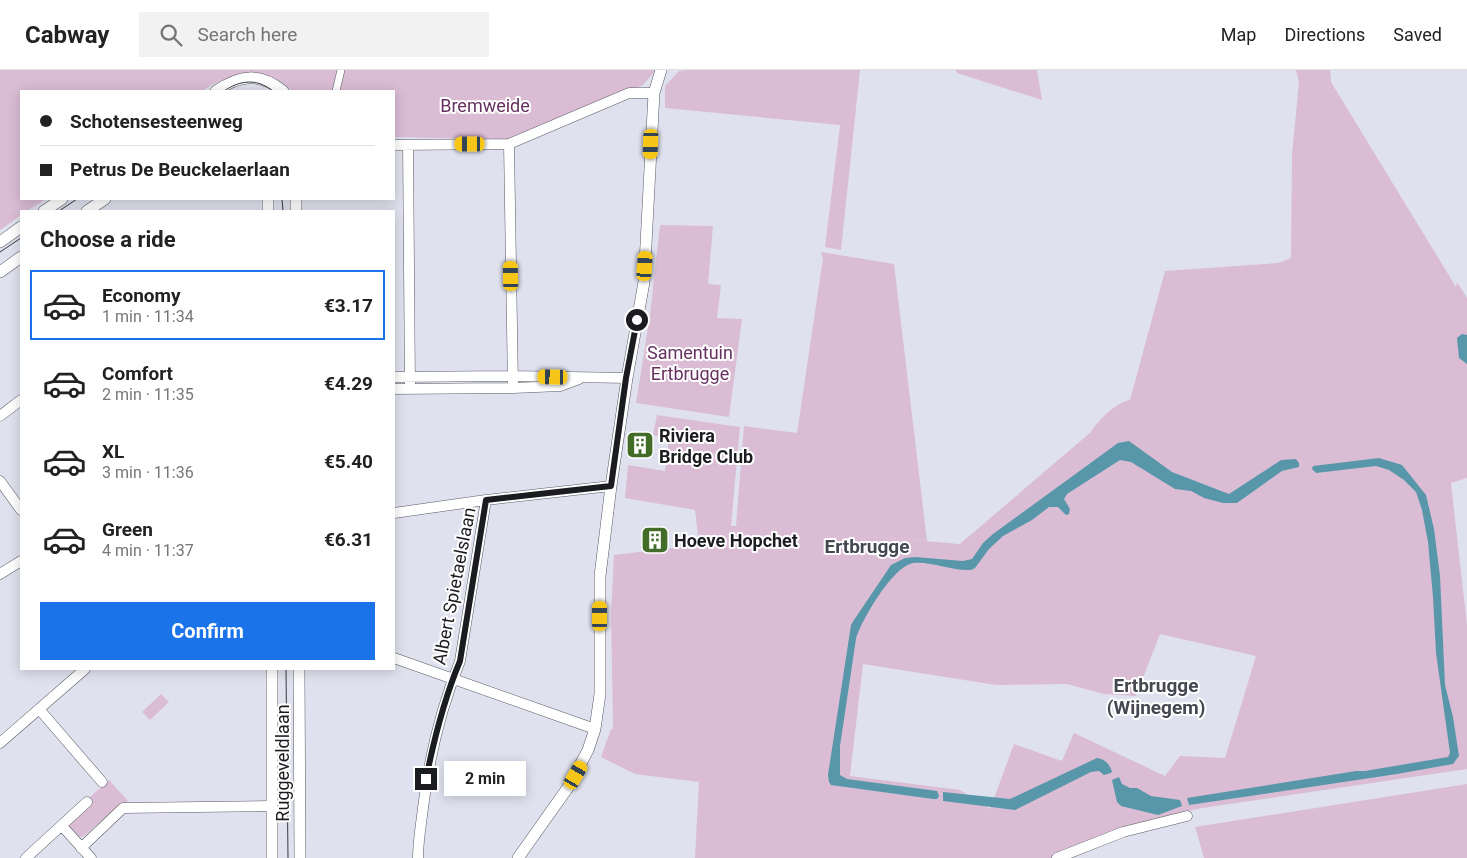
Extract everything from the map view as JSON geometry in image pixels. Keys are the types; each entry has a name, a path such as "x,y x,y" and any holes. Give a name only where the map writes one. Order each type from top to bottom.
{"street":[{"path":"336,90 341,70"},
{"path":"518,858 570,786 585,757 595,729 600,694 600,576 626,378 644,282 654,94 662,70"},
{"path":"218,90 232,81 243,78 262,79 280,89"},
{"path":"395,145 508,144 629,93 654,94"},
{"path":"508,144 513,388"},
{"path":"408,145 410,388"},
{"path":"46,210 60,200"},
{"path":"88,210 104,200"},
{"path":"0,242 20,228"},
{"path":"0,272 20,258"},
{"path":"395,377 513,376 626,378"},
{"path":"395,389 560,386 584,377"},
{"path":"0,416 20,401"},
{"path":"0,480 20,509"},
{"path":"395,513 486,500 611,486"},
{"name":"Albert Spietaelslaan","path":"418,858 428,770 435,736 460,661 486,500"},
{"path":"0,574 20,563"},
{"path":"395,658 595,729"},
{"path":"0,743 84,670"},
{"name":"Ruggeveldlaan","path":"272,670 272,858"},
{"name":"Ruggeveldlaan","path":"299,670 300,858"},
{"path":"39,709 102,782"},
{"path":"26,858 87,802"},
{"path":"81,848 123,808 272,806"},
{"path":"1057,858 1123,832 1187,816"},
{"path":"62,826 91,858"}],"green space":[{"name":"Bremweide","path":"0,70 656,70 643,85 517,140 395,137 395,90 291,90 280,81 260,76 250,75 231,78 204,90 20,90 20,200 44,200 29,210 20,210 20,216 0,230"},
{"path":"860,70 841,250 825,247 840,125 665,108 665,86 679,71"},
{"path":"956,70 1037,70 1042,100 957,73"},
{"path":"1296,70 1330,70 1331,82 1456,287 1457,282 1467,298 1467,478 1451,483 1467,625 1467,769 1196,809 1139,825 1051,858 695,858 699,782 635,774 601,757 611,729 613,729 611,612 614,555 699,545 695,510 625,498 628,465 665,471 669,438 653,435 657,415 740,427 731,526 736,526 744,426 797,433 823,259 821,252 894,264 927,541 851,535 960,544 1091,432 1108,413 1119,404 1130,400 1165,271 1278,263 1291,258 1292,154 1299,82","holes":["1160,634 1256,656 1225,758 1180,756 1165,776 1074,733 1062,761 1014,744 990,809 960,790 850,776 863,664 996,685 1067,684 1104,694 1136,696"]},
{"name":"Samentuin Ertbrugge","path":"660,225 713,226 708,284 721,285 717,318 742,319 729,417 636,403 650,315"},
{"path":"161,694 169,702 150,720 142,712"},
{"path":"109,780 128,801 85,835 82,837 77,836 67,824 88,799"},
{"path":"1467,784 1467,858 1204,858 1195,827"}],"water":[{"path":"1462,334 1467,335 1467,364 1459,358 1457,338"},
{"path":"1129,441 1172,472 1229,494 1281,460 1296,459 1299,467 1282,471 1237,503 1223,503 1204,498 1191,491 1175,489 1131,462 1120,460 1067,494 1064,499 1070,509 1069,514 1066,515 1058,507 1049,507 1032,520 1003,536 989,549 975,568 971,570 920,563 905,566 879,595 864,620 856,639 840,746 840,775 847,779 937,791 939,796 937,799 933,799 831,785 828,775 851,625 891,565 905,558 915,557 963,561 972,559 983,543 993,534 1118,443"},
{"path":"1379,458 1402,465 1426,495 1434,529 1440,576 1445,685 1453,717 1459,756 1453,764 1189,805 1187,798 1448,757 1450,753 1436,653 1428,542 1422,510 1416,492 1404,480 1389,470 1376,466 1316,473 1312,469 1313,466"},
{"path":"1097,758 1102,759 1110,766 1111,773 1104,775 1099,771 1091,772 1015,810 943,801 943,792 1010,799"},
{"path":"1119,777 1122,784 1130,788 1137,788 1151,796 1180,800 1182,806 1158,815 1121,806 1117,802 1112,780"}],"tram line":[{"path":"226,90 248,82 261,84 272,90"},
{"path":"60,210 76,200"},
{"path":"282,200 283,210"},
{"path":"0,252 20,239"},
{"path":"286,670 288,858"}],"place":[{"name":"Riviera Bridge Club","path":"640,445"},
{"name":"Hoeve Hopchet","path":"655,540"}],"district":[{"name":"Ertbrugge","path":"867,546"},
{"name":"Ertbrugge (Wijnegem)","path":"1156,696"}],"route":[{"path":"426,779 435,736 460,661 486,500 611,486 626,378 637,320"}]}
